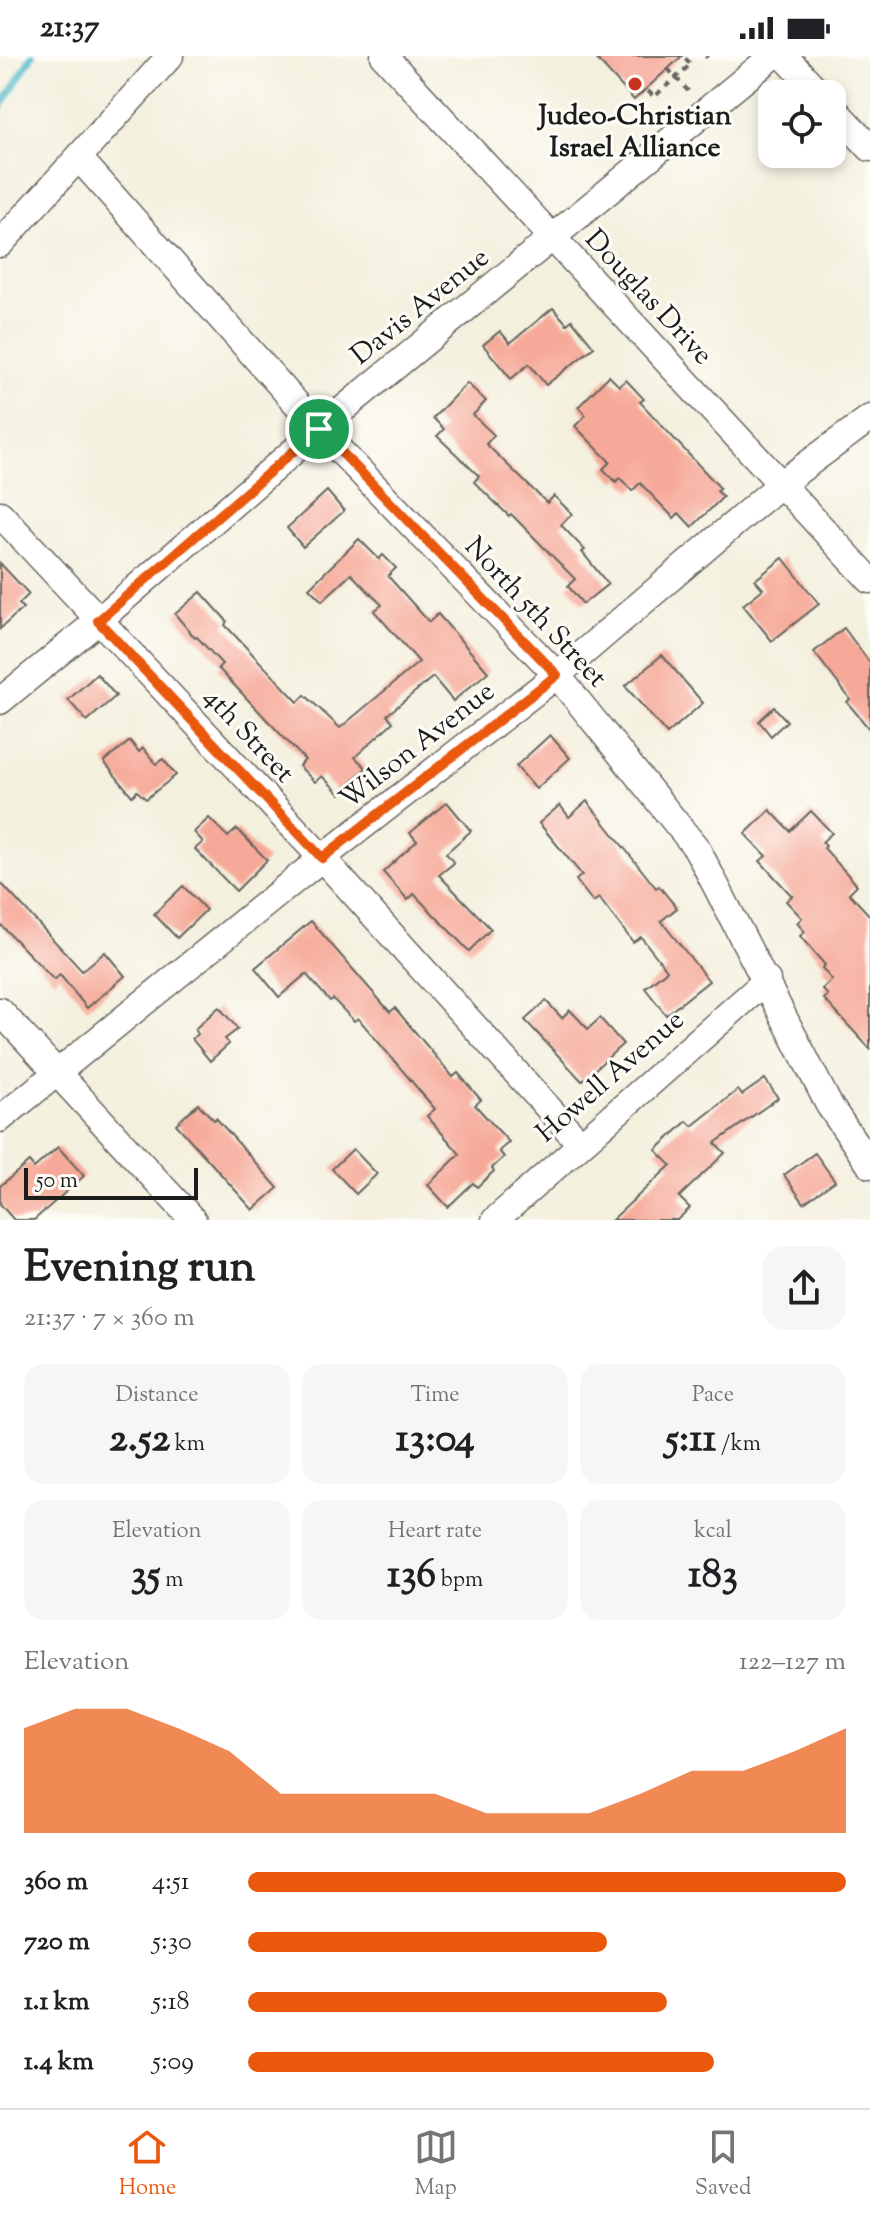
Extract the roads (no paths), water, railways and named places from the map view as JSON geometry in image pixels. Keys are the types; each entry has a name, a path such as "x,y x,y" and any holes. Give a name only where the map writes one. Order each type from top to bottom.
{"street":[{"path":"0,244 170,56"},
{"name":"Douglas Drive","path":"384,56 870,580"},
{"name":"Davis Avenue","path":"0,701 98,621 319,429 773,56"},
{"path":"784,56 807,80"},
{"path":"846,122 870,148"},
{"name":"North 5th Street","path":"79,158 319,429 557,675 697,849 829,1105 870,1165"},
{"name":"Wilson Avenue","path":"0,1119 322,858 557,675 782,483 870,418"},
{"name":"4th Street","path":"0,514 322,858 580,1143"},
{"name":"Howell Avenue","path":"495,1220 767,980"},
{"path":"0,1011 193,1220"}],"waterway":[{"path":"0,109 32,56"}],"place":[{"name":"Judeo-Christian Israel Alliance","path":"635,84"}]}
